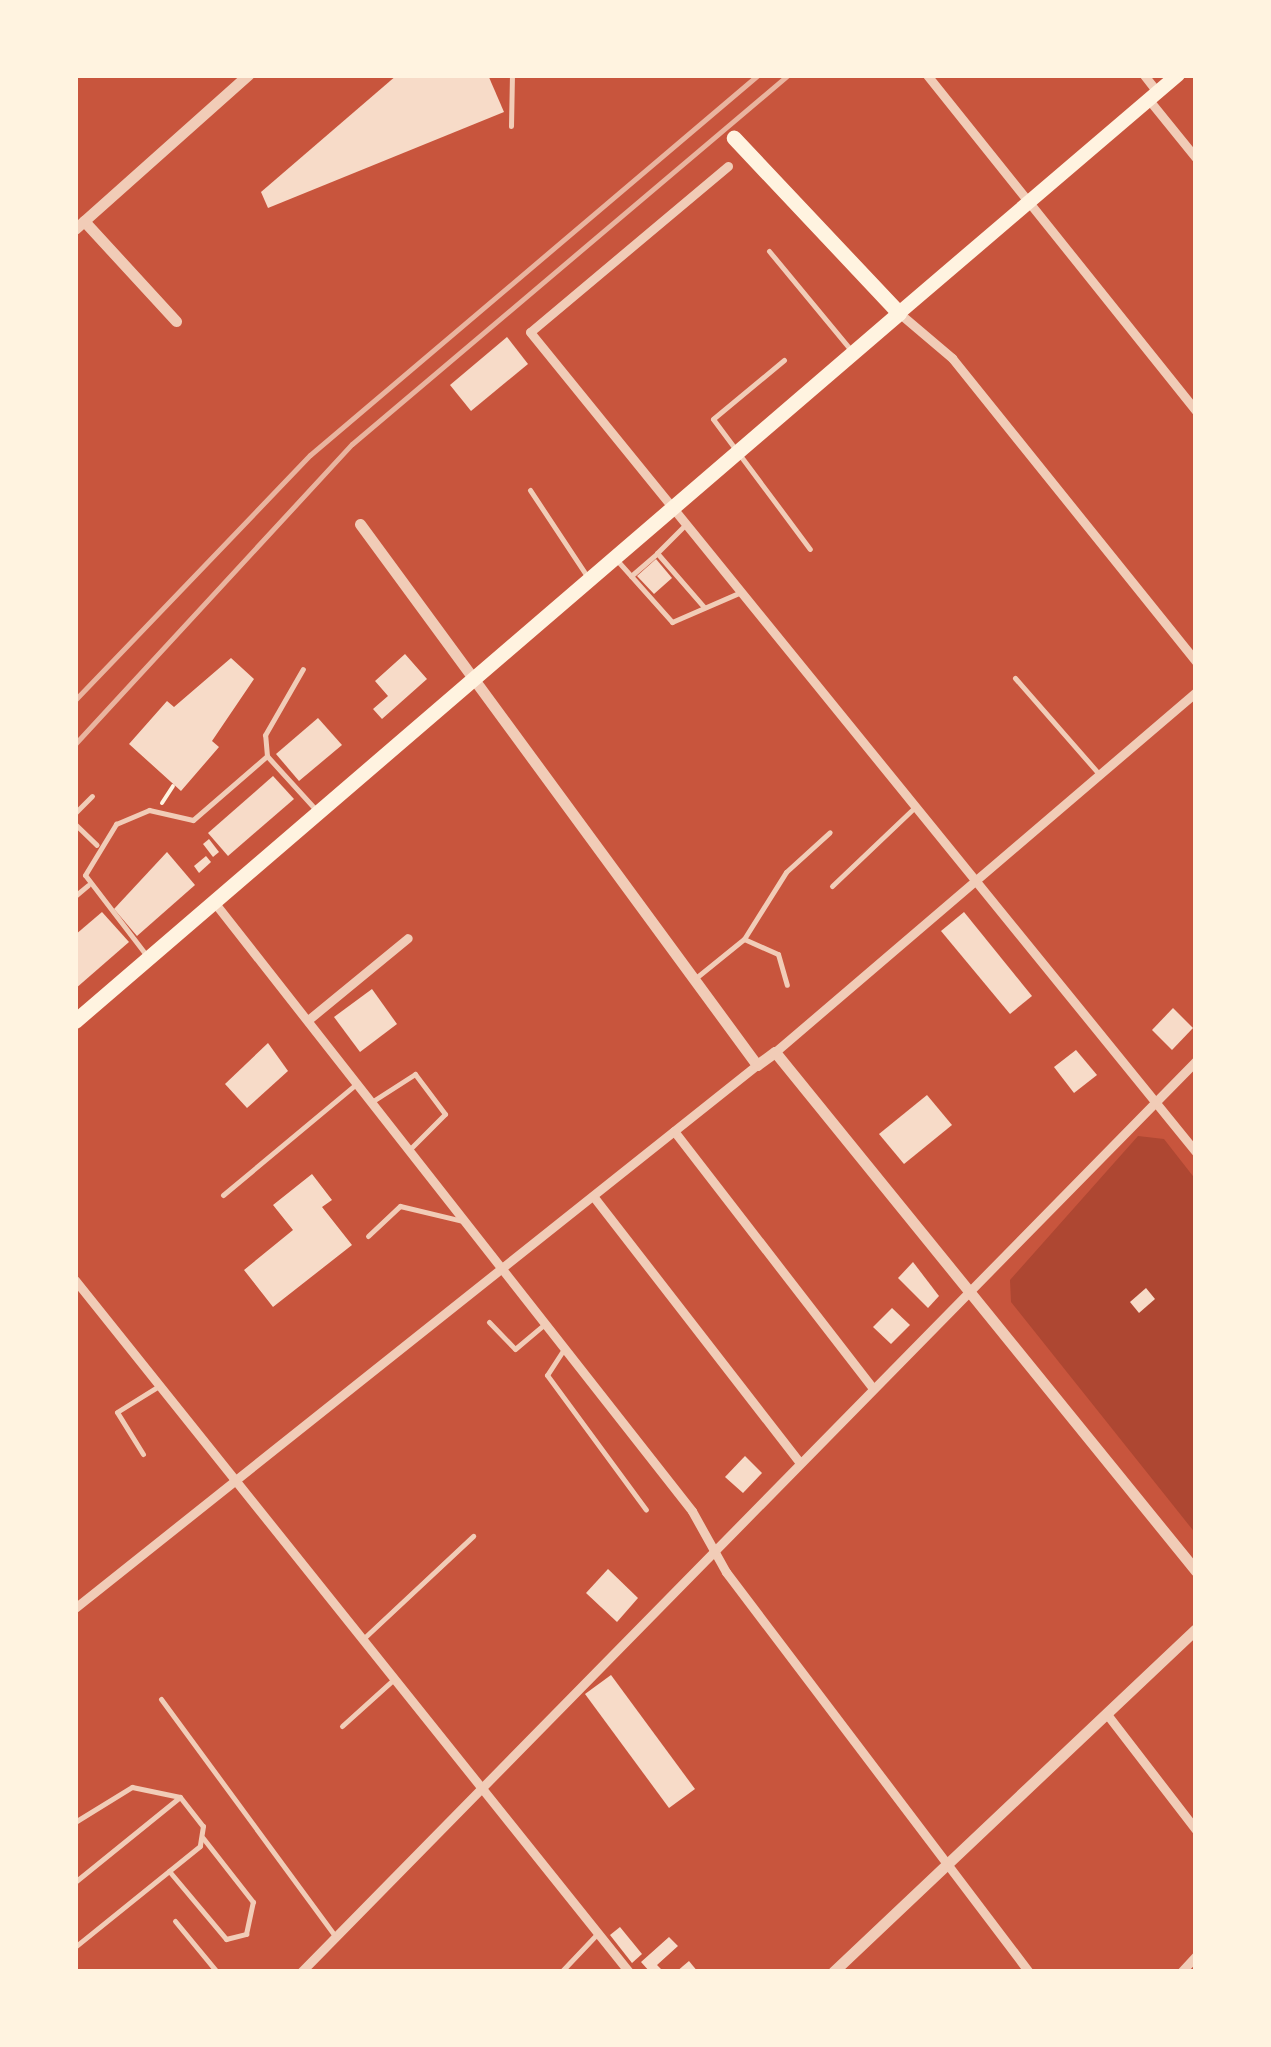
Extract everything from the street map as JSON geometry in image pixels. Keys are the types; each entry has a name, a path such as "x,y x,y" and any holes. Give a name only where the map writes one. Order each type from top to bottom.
{"main road":[{"path":"75,1021 670,502 1178,75"},
{"path":"734,138 899,313"}],"street":[{"path":"176,321 78,220 248,75"},
{"path":"927,75 1196,411"},
{"path":"1144,75 1154,97 1196,158"},
{"path":"728,166 530,332 1196,1152"},
{"path":"899,313 952,358 1196,662"},
{"path":"360,524 476,674 756,1066"},
{"path":"75,1608 502,1264 775,1052 1196,692"},
{"path":"214,902 547,1322 946,1866 1030,1972"},
{"path":"308,1020 408,938"},
{"path":"775,1052 970,1286 1196,1572"},
{"path":"301,1972 1153,1099 1196,1062"},
{"path":"674,1131 872,1387"},
{"path":"592,1196 799,1462"},
{"path":"75,1280 629,1972"},
{"path":"833,1972 1196,1628"},
{"path":"1106,1713 1196,1830"},
{"path":"1181,1972 1196,1956"}],"lane":[{"path":"511,126 512,75"},
{"path":"769,251 852,352"},
{"path":"784,360 713,419 810,549"},
{"path":"530,490 587,576"},
{"path":"631,576 687,523"},
{"path":"657,553 704,607"},
{"path":"612,554 672,622 741,592"},
{"path":"302,669 265,735 266,756 318,812"},
{"path":"1014,678 1100,775"},
{"path":"149,958 89,884 85,867 97,845 127,816 160,812 193,820 266,756"},
{"path":"75,814 92,796"},
{"path":"832,886 915,807"},
{"path":"75,824 97,845"},
{"path":"694,979 744,939 786,872 830,832"},
{"path":"75,896 89,884"},
{"path":"744,939 778,954 788,985"},
{"path":"373,1101 415,1074 445,1114 411,1148"},
{"path":"223,1196 358,1082"},
{"path":"368,1236 400,1206 471,1224"},
{"path":"488,1322 515,1349 547,1322"},
{"path":"566,1347 547,1375 646,1510"},
{"path":"143,1454 117,1412 159,1386"},
{"path":"362,1640 473,1536"},
{"path":"342,1726 394,1679"},
{"path":"161,1699 336,1936"},
{"path":"75,1822 132,1787 180,1797 203,1837 253,1902 246,1934 226,1938 170,1871"},
{"path":"75,1882 180,1797"},
{"path":"75,1947 170,1871 203,1837"},
{"path":"175,1921 216,1972"},
{"path":"562,1972 598,1934"}],"path":[{"path":"160,812 172,786"}],"shaded area":[{"path":"1138,1136 1164,1139 1196,1180 1196,1534 1011,1302 1010,1280"}],"building":[{"path":"397,75 488,75 504,112 268,208 261,192"},
{"path":"507,337 528,364 471,411 450,385"},
{"path":"656,559 672,578 654,594 637,576"},
{"path":"405,654 427,679 382,719 373,709 388,696 375,681"},
{"path":"231,658 254,679 212,741 219,747 181,791 129,744 167,701 174,707"},
{"path":"318,718 342,745 299,781 276,754"},
{"path":"273,776 294,799 228,856 208,833"},
{"path":"209,839 219,852 213,857 203,844"},
{"path":"167,852 195,885 137,936 114,909"},
{"path":"206,856 211,862 199,873 194,866"},
{"path":"102,912 129,942 75,989 75,935"},
{"path":"964,912 1032,996 1010,1014 941,931"},
{"path":"372,989 397,1024 360,1052 334,1017"},
{"path":"1173,1008 1193,1028 1172,1050 1152,1030"},
{"path":"268,1043 288,1071 247,1108 225,1084"},
{"path":"1076,1050 1097,1075 1074,1093 1054,1067"},
{"path":"927,1095 952,1125 904,1164 879,1134"},
{"path":"312,1174 332,1200 322,1207 352,1245 273,1307 244,1270 293,1230 273,1205"},
{"path":"913,1262 939,1296 928,1308 898,1278"},
{"path":"1146,1288 1155,1299 1139,1313 1130,1302"},
{"path":"892,1308 910,1325 891,1344 873,1327"},
{"path":"745,1456 762,1473 743,1493 725,1477"},
{"path":"608,1569 638,1598 617,1622 586,1593"},
{"path":"611,1675 695,1789 669,1808 585,1694"},
{"path":"620,1927 642,1954 632,1963 610,1935"},
{"path":"669,1937 678,1946 657,1965 664,1972 650,1972 641,1962"},
{"path":"689,1961 698,1972 676,1972"}],"railway":[{"path":"75,700 310,455 758,75"},
{"path":"75,744 352,444 788,75"}]}
